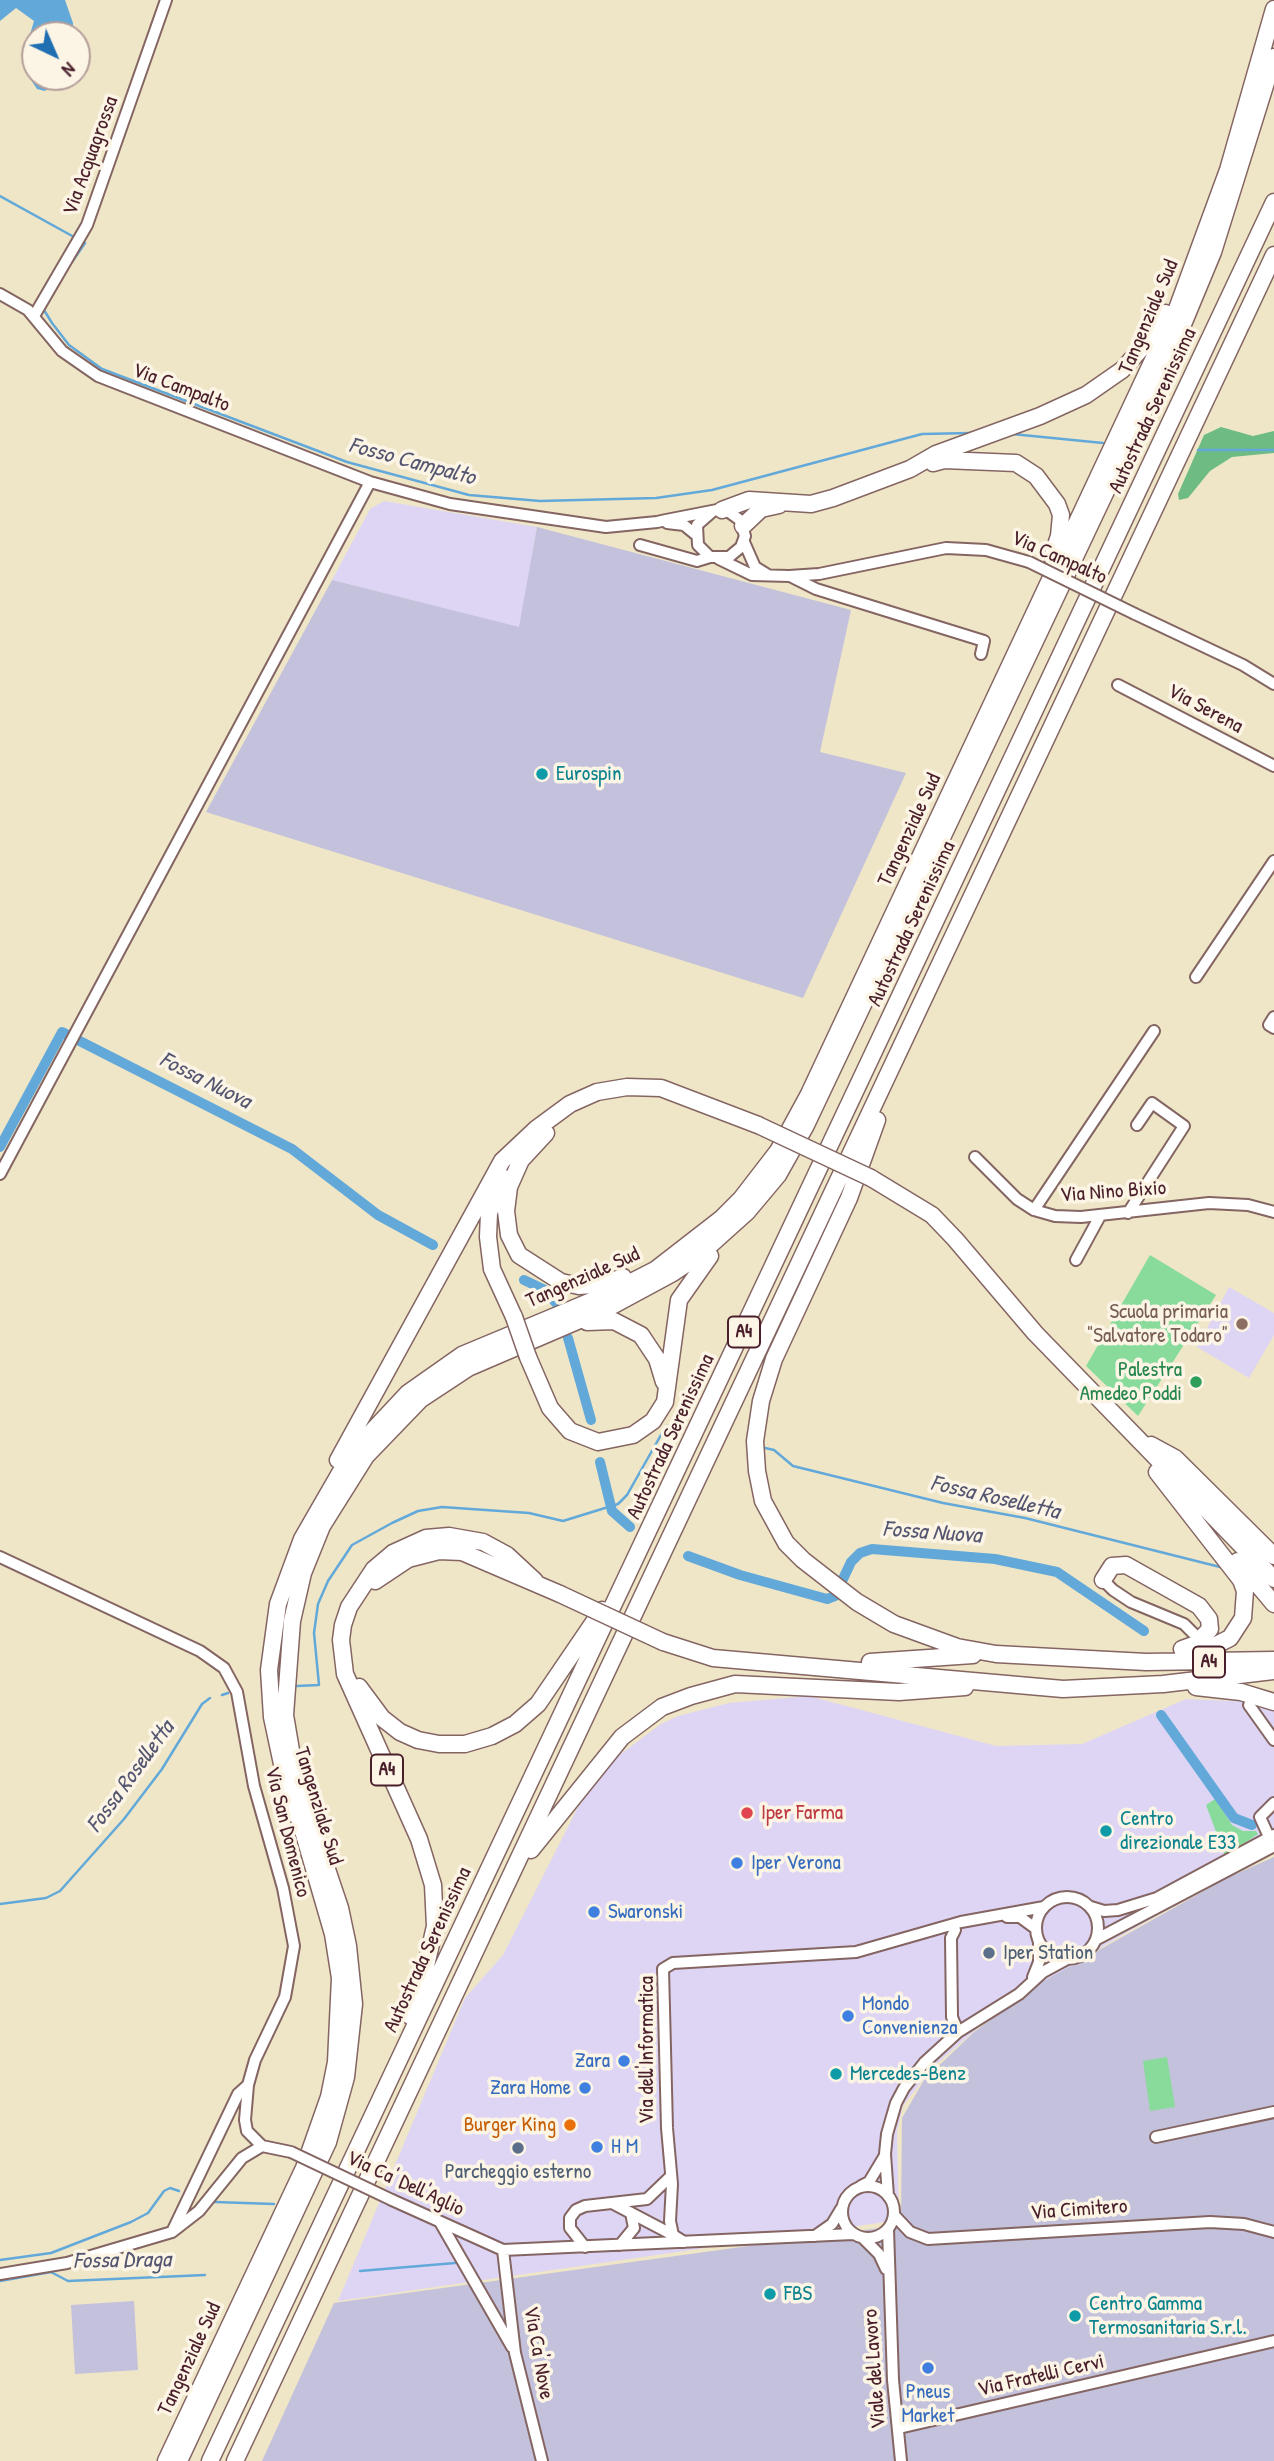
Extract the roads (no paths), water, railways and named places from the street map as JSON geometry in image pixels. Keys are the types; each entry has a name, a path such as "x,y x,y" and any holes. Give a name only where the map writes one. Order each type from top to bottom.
{"highway":[{"name":"Tangenziale Sud","path":"166,2461 304,2168 329,2097 336,2062 340,1978 333,1934 312,1859 288,1792 272,1717 269,1670 278,1604 304,1535 363,1441 408,1393 462,1355 634,1281 700,1237 748,1191 794,1123 1157,353 1212,216 1246,113 1274,9"},
{"name":"Tangenziale Sud","path":"179,2461 328,2142 346,2077 354,2004 348,1946 340,1908 295,1774 285,1715 290,1632 303,1573 322,1526 347,1482 388,1430 421,1399 468,1368 610,1307 673,1273 698,1256 747,1212 778,1175 806,1125 1169,358 1213,252 1274,57"},
{"name":"Autostrada Serenissima","path":"211,2461 1274,202"},
{"path":"910,469 936,454 1075,400 1122,370 1161,323 1212,216"},
{"name":"Autostrada Serenissima","path":"235,2461 1274,255"},
{"path":"717,511 749,500 811,504 910,469 944,460 1016,463 1036,477 1057,504 1061,515 1059,536 1018,649"},
{"path":"743,534 761,509 787,504"},
{"name":"A4","path":"886,1082 870,1142 849,1198 774,1359 761,1401 755,1441 757,1471 772,1521 803,1560 837,1588 894,1624 957,1647 996,1654"},
{"path":"627,1087 560,1122 539,1138 521,1160 509,1187 506,1211 509,1235 519,1255 540,1271 561,1282 579,1286 604,1284 624,1277 700,1237"},
{"path":"304,1535 324,1487 502,1161 536,1129 570,1104 597,1092 627,1087 661,1088 758,1125 871,1178 911,1201 940,1223 1035,1333 1274,1578"},
{"path":"536,1129 505,1169 489,1213 492,1269 556,1418 570,1431 588,1440 608,1442 633,1436 653,1420 664,1402 679,1300 698,1269 747,1212"},
{"path":"566,1325 614,1321 641,1335 657,1359 664,1380 664,1402"},
{"path":"1134,1435 1175,1458 1274,1556"},
{"path":"1134,1435 1274,1604"},
{"path":"1134,1435 1143,1453 1241,1580 1247,1601 1243,1618 1230,1639 1204,1651 1143,1662"},
{"name":"A4","path":"384,2092 430,1953 435,1926 433,1885 419,1839 345,1674 341,1640 343,1625 349,1607 374,1569 393,1553 426,1538 449,1536 483,1542 507,1555 535,1581"},
{"name":"A4","path":"644,1542 559,1677 538,1704 515,1724 466,1744 439,1744 400,1732 368,1703 352,1669 350,1636 360,1602 371,1585 385,1572 408,1559 439,1551 462,1552 535,1581 561,1594 663,1642 713,1658 923,1674 1063,1689 1163,1684 1274,1671"},
{"name":"A4","path":"1103,1580 1112,1566 1126,1565 1192,1600 1209,1619 1207,1635 1196,1644 1143,1662"},
{"name":"A4","path":"798,1665 996,1654 1143,1662 1274,1660"},
{"name":"A4","path":"516,1868 622,1737 662,1707 735,1684 899,1692 1000,1684"},
{"name":"A4","path":"1163,1684 1241,1692 1274,1702"}],"street":[{"name":"Via Acquagrossa","path":"34,317 87,225 166,0"},
{"name":"Via Campalto","path":"0,294 13,299 34,317 62,351 98,376 370,482 450,504 588,525 625,527 717,511"},
{"path":"0,1174 370,482"},
{"path":"695,534 700,520 717,511 735,515 755,567 769,575"},
{"path":"657,522 684,525 695,534 700,548 714,558"},
{"path":"640,545 697,561 734,555 743,534"},
{"name":"Via Campalto","path":"714,558 737,570 789,576 819,574 946,548 986,550 1029,562 1243,665 1274,684"},
{"path":"789,576 816,589 984,641 981,654"},
{"name":"Via Serena","path":"1118,685 1274,766"},
{"path":"1196,977 1274,861"},
{"path":"1274,1017 1269,1025 1274,1028"},
{"path":"1034,1210 1154,1031"},
{"path":"1128,1213 1184,1126 1152,1103 1136,1125"},
{"name":"Via Nino Bixio","path":"975,1157 1017,1199 1034,1210 1055,1216 1100,1216 1209,1203 1248,1205 1274,1212"},
{"path":"1076,1260 1100,1216"},
{"name":"Via San Domenico","path":"0,1557 200,1651 224,1668 237,1692 254,1786 283,1888 293,1946 285,1997 255,2060 248,2085 238,2094 172,2232"},
{"path":"1103,1580 1131,1602 1184,1624 1194,1633"},
{"path":"1249,1705 1274,1740"},
{"path":"1272,1840 1259,1817 1274,1803"},
{"path":"1091,1907 1104,1911 1118,1910 1157,1898 1272,1840"},
{"path":"812,2238 832,2224 848,2194 878,2170 885,2154 892,2115 904,2088 924,2063 958,2032 1043,1972 1067,1959 1085,1954 1097,1939 1272,1840"},
{"path":"1031,1983 1039,1962 1039,1943 1035,1928 1044,1907 1063,1897 1083,1900 1091,1907 1098,1922 1097,1939"},
{"name":"Via dell'Informatica","path":"673,2235 670,2221 671,2176 663,1969 673,1963 825,1956 875,1947 961,1922 1044,1907"},
{"name":"Via dell'Informatica","path":"875,1947 899,1946 1012,1916 1020,1917 1035,1928"},
{"path":"955,1930 951,1938 952,2017 958,2032"},
{"path":"1039,1943 1054,1957 1067,1959"},
{"path":"0,2274 67,2263 172,2232 199,2211 243,2158 262,2146 247,2131 245,2120 248,2085"},
{"path":"1156,2137 1274,2112"},
{"name":"Via Ca' Dell'Aglio","path":"262,2146 292,2152 503,2250"},
{"path":"885,2154 888,2196 894,2215"},
{"path":"585,2247 575,2237 570,2218 576,2210 585,2206 647,2199 671,2176"},
{"path":"861,2186 876,2187 888,2196"},
{"path":"614,2204 684,2242"},
{"name":"Viale del Lavoro","path":"841,2209 843,2223 879,2255 888,2275"},
{"path":"620,2245 634,2228 631,2213"},
{"name":"Viale del Lavoro","path":"894,2215 888,2229 888,2275 901,2461"},
{"name":"Via Cimitero","path":"894,2215 906,2229 928,2239 1210,2222 1244,2224 1274,2232"},
{"path":"440,2221 515,2353"},
{"path":"503,2250 881,2235 888,2229"},
{"path":"465,2266 467,2251 477,2240"},
{"name":"Via Ca' Nove","path":"503,2250 515,2353 542,2461"},
{"name":"Via Fratelli Cervi","path":"898,2428 1274,2342"}],"water":[{"path":"0,0 65,0 72,21 34,21 16,8 0,21"}],"waterway":[{"name":"Fosso Campalto","path":"0,196 74,237"},
{"name":"Fosso Campalto","path":"72,262 85,243 80,241"},
{"name":"Fosso Campalto","path":"45,306 44,310 69,345 102,369 347,462 469,495 540,501 656,498 712,490 922,434 971,433"},
{"name":"Fosso Campalto","path":"1012,434 1103,443"},
{"name":"Fosso Campalto","path":"1198,450 1274,450"},
{"name":"Fossa Nuova","path":"0,1147 62,1032 292,1149 378,1215 433,1245"},
{"name":"Fossa Nuova","path":"524,1280 545,1290 556,1303"},
{"name":"Fossa Nuova","path":"568,1338 591,1420"},
{"name":"Fossa Roselletta","path":"297,1686 319,1685 314,1633 318,1604 328,1581 352,1545 418,1511 442,1507 529,1513 563,1521 618,1504 627,1495 666,1426 678,1426"},
{"name":"Fossa Roselletta","path":"765,1448 774,1450 793,1466 943,1503 1025,1518 1224,1568"},
{"name":"Fossa Nuova","path":"600,1462 612,1511 630,1527"},
{"name":"Fossa Nuova","path":"688,1556 740,1575 827,1599 835,1596 851,1562 860,1553 872,1549 995,1559 1057,1572 1144,1631"},
{"name":"Fossa Roselletta","path":"222,1695 228,1693"},
{"name":"Fossa Roselletta","path":"0,1904 46,1898 60,1891 124,1819 162,1769 202,1704 210,1698"},
{"name":"Fossa Nuova","path":"1161,1715 1234,1818 1252,1825"},
{"path":"0,2260 51,2253 131,2222 148,2213 164,2191 170,2188 179,2191"},
{"path":"215,2202 274,2204"},
{"name":"Fossa Draga","path":"360,2271 455,2263"},
{"name":"Fossa Draga","path":"0,2281 51,2272 68,2281 205,2275"}],"place":[{"name":"Eurospin","path":"542,774"},
{"name":"Scuola primaria \"Salvatore Todaro\"","path":"1242,1324"},
{"name":"Palestra Amedeo Poddi","path":"1196,1382"},
{"name":"Iper Farma","path":"747,1813"},
{"name":"Centro direzionale E33","path":"1106,1831"},
{"name":"Iper Verona","path":"737,1863"},
{"name":"Swaronski","path":"594,1912"},
{"name":"Iper Station","path":"989,1953"},
{"name":"Mondo Convenienza","path":"848,2016"},
{"name":"Zara","path":"624,2061"},
{"name":"Mercedes-Benz","path":"836,2074"},
{"name":"Zara Home","path":"585,2088"},
{"name":"Burger King","path":"570,2125"},
{"name":"H M","path":"597,2147"},
{"name":"Parcheggio esterno","path":"518,2148"},
{"name":"FBS","path":"770,2294"},
{"name":"Centro Gamma Termosanitaria S.r.l.","path":"1075,2316"},
{"name":"Pneus Market","path":"928,2368"}]}
